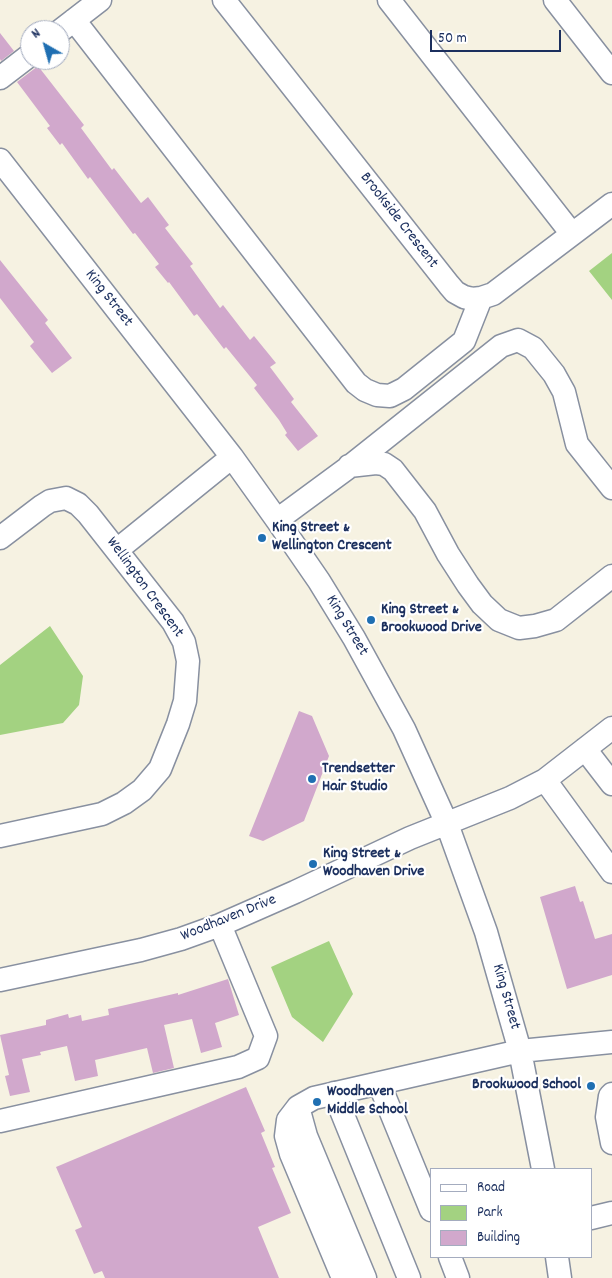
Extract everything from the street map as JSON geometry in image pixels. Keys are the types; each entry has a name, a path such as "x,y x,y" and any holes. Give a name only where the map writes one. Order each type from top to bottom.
{"street":[{"path":"70,24 100,0"},
{"name":"Brookside Crescent","path":"224,0 449,285 464,297 472,299 482,298"},
{"path":"389,0 572,234"},
{"path":"555,0 612,73"},
{"path":"70,30 356,383 365,390 377,395 390,396 404,389 464,341 482,298 502,288 612,204"},
{"path":"0,78 20,63"},
{"name":"King Street","path":"0,160 232,457 277,520 319,580 354,638 404,729 448,824 486,932 520,1051 542,1168"},
{"path":"277,520 348,467 501,346 518,340 533,348 554,374 564,392 577,444 612,488"},
{"path":"393,470 388,448 397,428"},
{"path":"117,550 232,457"},
{"path":"348,467 376,463 384,464 393,470 425,511 448,554 468,585 482,604 499,620 519,628 556,620 612,576"},
{"name":"Wellington Crescent","path":"0,538 50,501 66,498 78,504 117,550 173,622 184,642 188,661 185,701 160,769 142,790 124,803 102,814 0,836"},
{"name":"Woodhaven Drive","path":"0,980 141,950 181,939 220,925 410,838 510,798 545,780 612,728"},
{"path":"585,749 612,784"},
{"path":"545,780 612,872"},
{"path":"0,1121 238,1067 258,1058 266,1036 220,925"},
{"path":"343,1278 291,1154 286,1136 288,1120 298,1107 314,1098 520,1051 612,1042"},
{"path":"379,1083 430,1208"},
{"path":"334,1093 409,1278"},
{"path":"612,1094 610,1096 607,1117 612,1143"},
{"path":"298,1107 306,1136 365,1278"},
{"path":"592,1218 612,1213"},
{"path":"450,1258 458,1278"},
{"path":"557,1258 560,1278"}],"green space":[{"path":"612,253 612,300 589,271"},
{"path":"50,626 83,676 79,705 63,723 0,735 0,665"},
{"path":"329,941 353,994 323,1042 292,1017 271,967"}],"building":[{"path":"0,33 14,51 1,61 0,59"},
{"path":"33,70 41,70 84,125 81,128 112,170 114,168 141,203 148,197 169,225 165,228 193,264 190,266 220,308 223,305 250,340 254,336 276,363 270,367 294,399 291,402 318,436 298,451 285,435 287,433 279,420 254,388 257,385 226,347 224,349 197,314 194,316 169,282 155,267 159,264 135,233 133,234 90,177 88,179 62,143 60,145 47,128 50,126 17,82"},
{"path":"0,260 48,320 45,323 72,358 52,373 30,346 34,342 0,298"},
{"path":"299,711 312,716 329,756 304,821 263,841 249,836"},
{"path":"575,886 580,902 583,901 595,939 612,934 612,975 567,989 540,897"},
{"path":"228,979 239,1015 215,1023 222,1047 201,1053 192,1019 164,1025 174,1068 153,1073 147,1048 95,1060 98,1076 75,1081 67,1046 40,1052 41,1055 22,1059 30,1092 10,1096 5,1076 9,1075 0,1035 46,1025 46,1020 68,1014 69,1018 81,1015 82,1021 109,1015 108,1009 178,993 178,995"},
{"path":"246,1087 265,1131 261,1133 275,1167 272,1168 291,1213 258,1227 279,1278 105,1278 102,1271 94,1274 75,1230 82,1227 56,1167"}],"place":[{"name":"King Street & Wellington Crescent","path":"262,538"},
{"name":"King Street & Brookwood Drive","path":"371,620"},
{"name":"Trendsetter Hair Studio","path":"312,779"},
{"name":"King Street & Woodhaven Drive","path":"313,864"},
{"name":"Brookwood School","path":"591,1086"},
{"name":"Woodhaven Middle School","path":"317,1102"}]}
